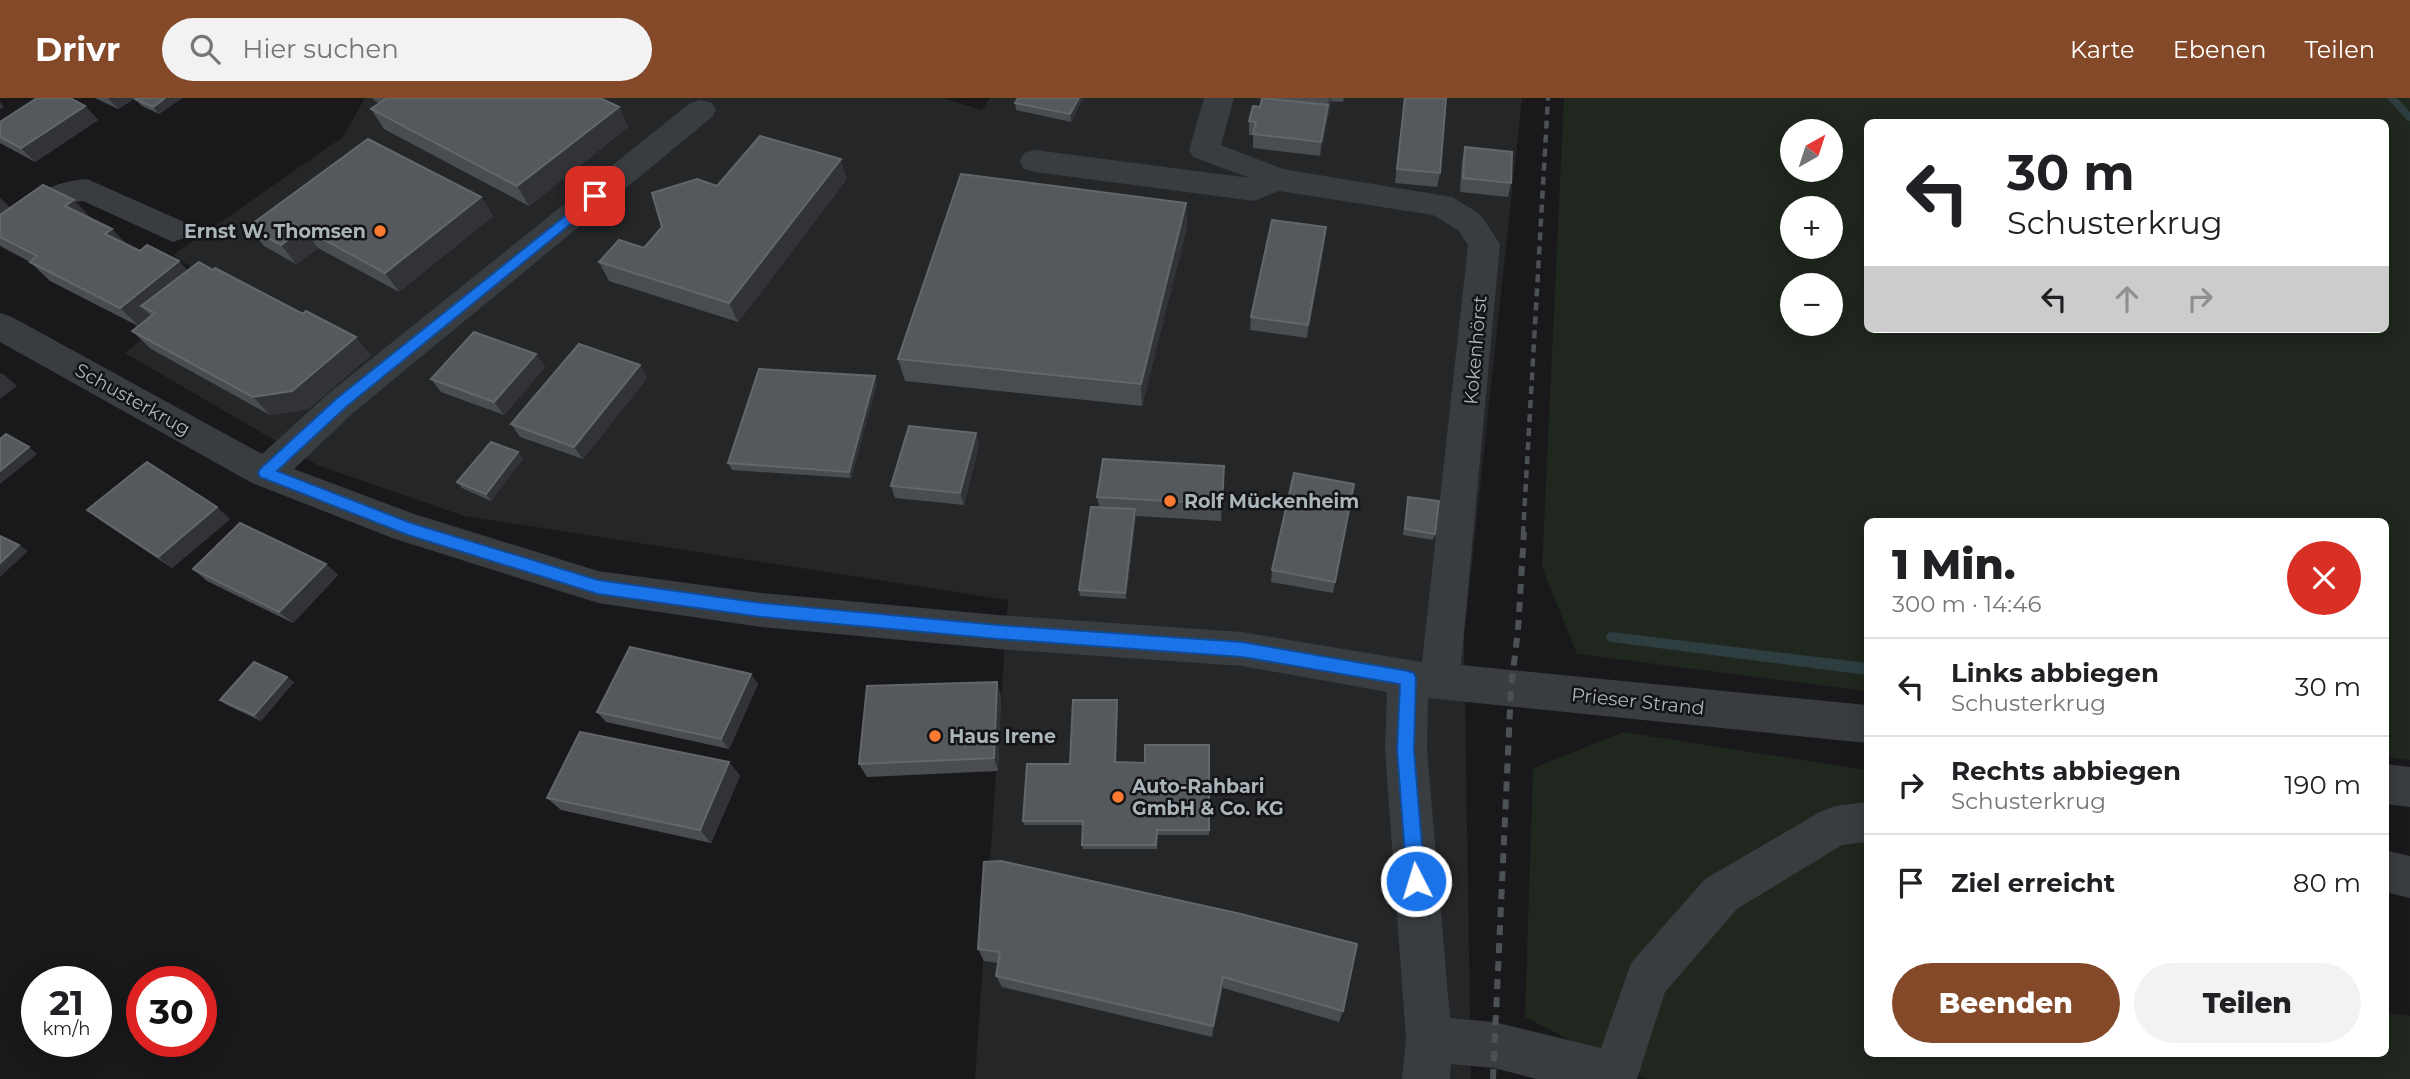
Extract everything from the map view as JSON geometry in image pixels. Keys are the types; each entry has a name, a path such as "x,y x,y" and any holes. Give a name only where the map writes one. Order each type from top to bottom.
{"street":[{"path":"1219,98 1203,150 1262,171 1275,179"},
{"path":"265,473 351,394 701,110"},
{"path":"1035,161 1254,190 1275,179"},
{"name":"Kokenhörst","path":"1275,179 1441,205 1469,222 1484,244 1424,680"},
{"path":"0,234 44,201 73,189 87,190 173,230"},
{"name":"Schusterkrug","path":"0,326 265,473 408,528 598,587 775,612 998,632 1242,649 1424,680"},
{"path":"1424,680 1406,750 1427,1059 1494,1045 1617,1077 1647,979 1721,894 1835,825 1864,822"},
{"name":"Prieser Strand","path":"1424,680 1864,724"},
{"path":"2389,784 2410,787"},
{"path":"2389,873 2410,877"}],"shaded area":[{"path":"365,98 943,98 982,110 990,98 1522,98 1464,637 1471,1079 975,1079 1008,600 464,516 317,465 125,353 212,281 173,255 343,137"},
{"path":"1564,98 2410,98 2410,760 2389,757 2389,518 1864,518 1864,691 1577,654 1542,567"},
{"path":"1623,732 1864,770 1864,1057 2389,1057 2389,1013 2410,1016 2410,1079 1646,1079 1525,1017 1533,768"}],"building":[{"path":"37,98 70,98 85,106 21,148 0,137 0,122"},
{"path":"136,98 165,98 153,107"},
{"path":"387,98 600,98 619,107 517,186 371,109"},
{"path":"1018,98 1079,98 1070,114 1015,103"},
{"path":"1262,98 1328,105 1321,142 1253,134 1256,122 1249,121 1253,106 1260,107"},
{"path":"1405,98 1446,98 1440,173 1397,169"},
{"path":"760,136 841,159 729,303 599,262 619,240 644,248 662,227 652,193 697,179 717,186"},
{"name":"Ernst W. Thomsen","path":"368,139 481,197 385,273 303,228 281,245 248,227"},
{"path":"1465,147 1512,152 1511,183 1463,178"},
{"path":"961,174 1186,203 1141,384 898,359"},
{"path":"43,185 74,200 65,206 112,229 105,234 140,251 147,245 179,261 120,308 30,262 37,256 0,237 0,215"},
{"path":"1272,220 1326,227 1308,325 1251,317"},
{"path":"199,262 356,337 292,391 253,397 132,331 155,313 141,306"},
{"path":"474,332 536,354 494,402 431,379"},
{"path":"579,344 640,365 574,447 511,424"},
{"path":"759,369 875,376 849,472 728,463"},
{"path":"909,426 976,433 960,493 891,486"},
{"path":"6,434 29,447 0,471 0,439"},
{"path":"491,442 518,452 486,494 457,482"},
{"path":"1103,459 1224,466 1222,504 1097,497"},
{"path":"147,462 217,507 158,557 87,510"},
{"path":"1294,473 1354,484 1335,582 1272,570"},
{"path":"1408,497 1439,501 1435,534 1405,529"},
{"path":"1091,507 1135,509 1125,593 1079,590"},
{"path":"240,523 326,564 279,612 193,569"},
{"path":"0,536 19,545 0,563"},
{"path":"630,647 751,674 721,739 597,712"},
{"path":"254,662 287,677 254,715 220,700"},
{"name":"Haus Irene","path":"997,682 994,758 859,764 867,686"},
{"name":"Auto-Rahbari GmbH & Co. KG","path":"1073,700 1117,700 1115,762 1145,763 1145,745 1209,745 1209,830 1157,830 1156,845 1082,845 1083,821 1023,821 1027,764 1070,764"},
{"path":"580,732 729,762 700,830 547,798"},
{"path":"1001,861 1241,914 1357,944 1343,1011 1223,977 1213,1026 996,976 1000,952 978,949 984,862"}],"waterway":[{"path":"2392,98 2410,118"},
{"path":"1612,637 1864,669"}],"railway":[{"path":"1523,534 1548,98"},
{"path":"1493,1079 1511,688 1518,630 1524,532"}],"place":[{"name":"Ernst W. Thomsen","path":"380,231"},
{"name":"Rolf Mückenheim","path":"1170,501"},
{"name":"Haus Irene","path":"935,736"},
{"name":"Auto-Rahbari GmbH & Co. KG","path":"1118,797"}],"route":[{"path":"595,196 341,403 265,473 408,528 598,587 761,610 998,632 1242,649 1408,678 1406,750 1416,881"}]}
